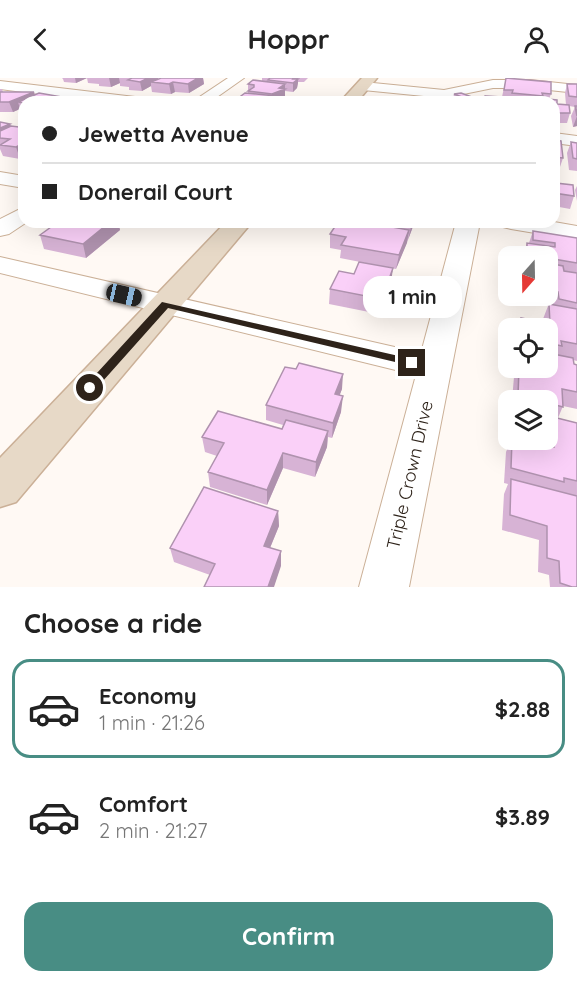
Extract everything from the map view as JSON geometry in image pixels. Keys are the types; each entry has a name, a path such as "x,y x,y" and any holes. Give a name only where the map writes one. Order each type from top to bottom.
{"street":[{"path":"209,96 237,78"},
{"path":"440,78 469,88"},
{"path":"353,96 366,82 444,94 469,88 513,84 577,89"},
{"path":"0,85 87,96"},
{"path":"560,139 577,141"},
{"path":"0,178 18,181"},
{"path":"0,229 18,218"},
{"path":"0,488 235,228"},
{"name":"Triple Crown Drive","path":"384,587 467,228"},
{"path":"547,228 577,233"},
{"path":"0,265 435,368"}],"building":[{"path":"148,78 140,82 128,80"},
{"path":"161,78 198,78 188,84 151,82"},
{"path":"270,78 298,79 293,83 268,80"},
{"path":"506,78 551,82 551,94 542,93 543,96 512,93 513,90 504,90"},
{"path":"253,80 285,84 279,88 285,89 272,94 248,91 254,87 248,84"},
{"path":"567,84 577,84 577,97 569,96"},
{"path":"0,92 34,92 18,96 18,98 9,102 0,102"},
{"path":"39,93 56,96 32,96"},
{"path":"245,93 276,96 241,96"},
{"path":"461,93 469,96 459,96 454,94"},
{"path":"560,104 569,105 570,113 560,113"},
{"path":"0,122 10,124 0,128"},
{"path":"11,126 18,127 18,146 0,145 10,139 0,138 0,131"},
{"path":"560,141 561,141 563,158 560,158"},
{"path":"571,142 577,143 577,159 573,158"},
{"path":"560,183 573,185 574,196 560,194"},
{"path":"50,228 103,228 83,244 40,235"},
{"path":"334,228 409,230 399,255 341,245 346,237 330,234"},
{"path":"533,231 577,238 577,263 558,260 558,246 555,246 555,243 533,240"},
{"path":"527,243 548,246 527,246"},
{"path":"359,262 393,268 388,282 378,281 376,286 386,288 381,299 330,289 339,271 354,274"},
{"path":"558,265 563,266 564,271 577,273 577,303 559,299"},
{"path":"549,306 577,309 577,344 561,341 562,346 558,345 558,318 550,318"},
{"path":"558,355 573,358 574,364 577,365 577,392 562,389 563,407 558,406 558,390 518,390 519,378 558,378"},
{"path":"299,363 343,374 335,394 343,396 333,423 266,405 285,367 296,369"},
{"path":"218,411 282,429 286,420 328,431 316,462 283,453 267,490 208,472 224,443 202,437"},
{"path":"558,418 577,423 577,481 564,478 564,482 511,468 512,450 558,450"},
{"path":"511,479 577,496 577,587 560,583 559,561 547,558 547,526 510,515"},
{"path":"204,487 278,511 264,546 281,551 268,587 204,587 215,564 170,548"}],"route":[{"path":"90,388 166,304 412,363"}]}
